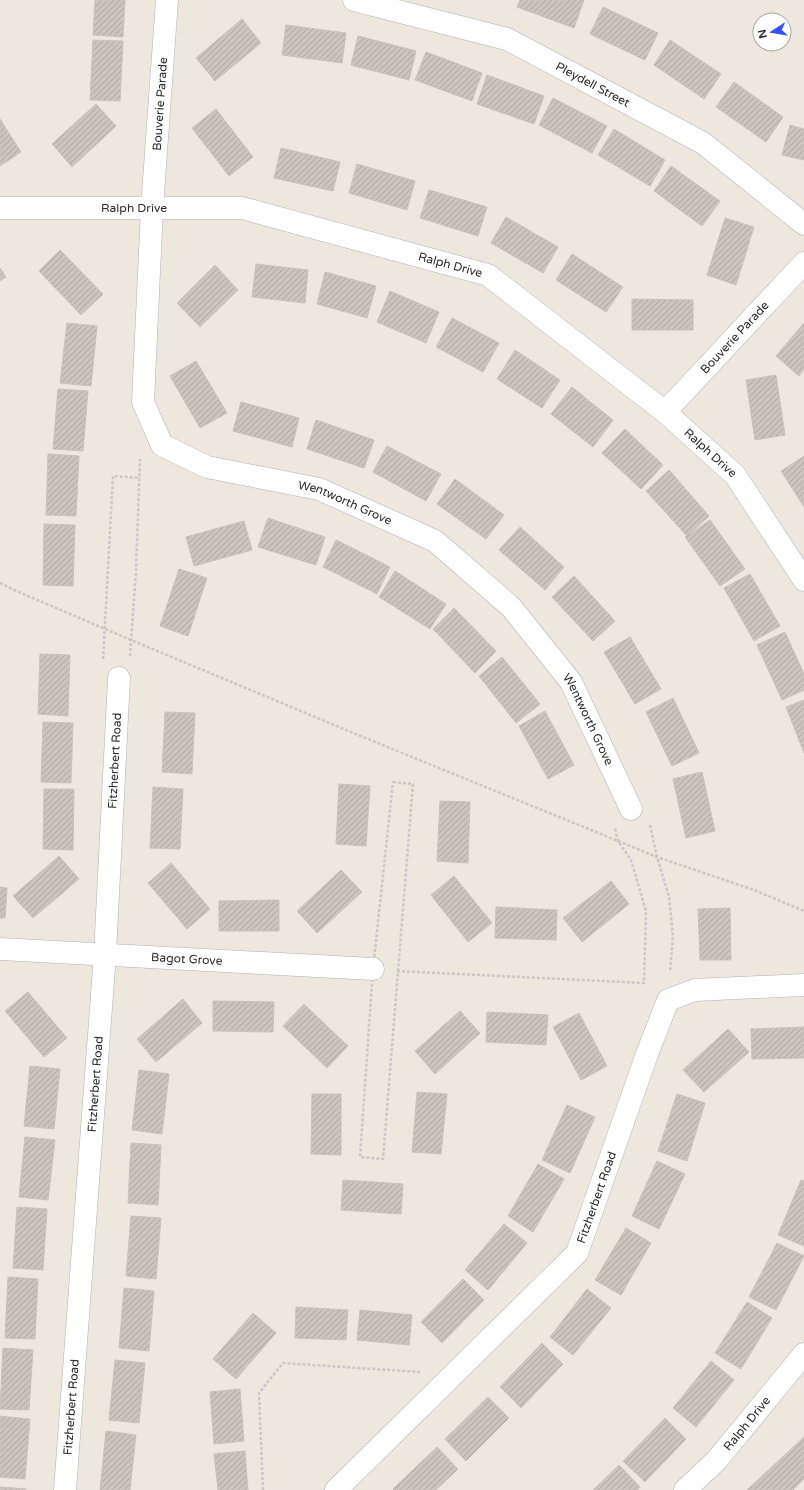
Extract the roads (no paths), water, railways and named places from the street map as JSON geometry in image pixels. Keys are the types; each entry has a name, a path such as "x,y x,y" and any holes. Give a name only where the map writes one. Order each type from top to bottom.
{"street":[{"name":"Bouverie Parade","path":"152,208 167,0"},
{"name":"Pleydell Street","path":"354,0 506,39 703,143 804,224"},
{"name":"Ralph Drive","path":"0,208 242,208 488,275 665,412 735,475 804,580"},
{"name":"Wentworth Grove","path":"152,208 143,402 162,445 207,467 319,489 435,541 511,607 571,682 631,809"},
{"name":"Bouverie Parade","path":"665,412 804,263"},
{"name":"Fitzherbert Road","path":"65,1490 105,954 119,678"},
{"name":"Bagot Grove","path":"0,949 382,970"},
{"name":"Fitzherbert Road","path":"336,1490 577,1253 647,1054 668,1000 696,990 804,985"},
{"name":"Ralph Drive","path":"685,1490 716,1461 804,1354"}]}
